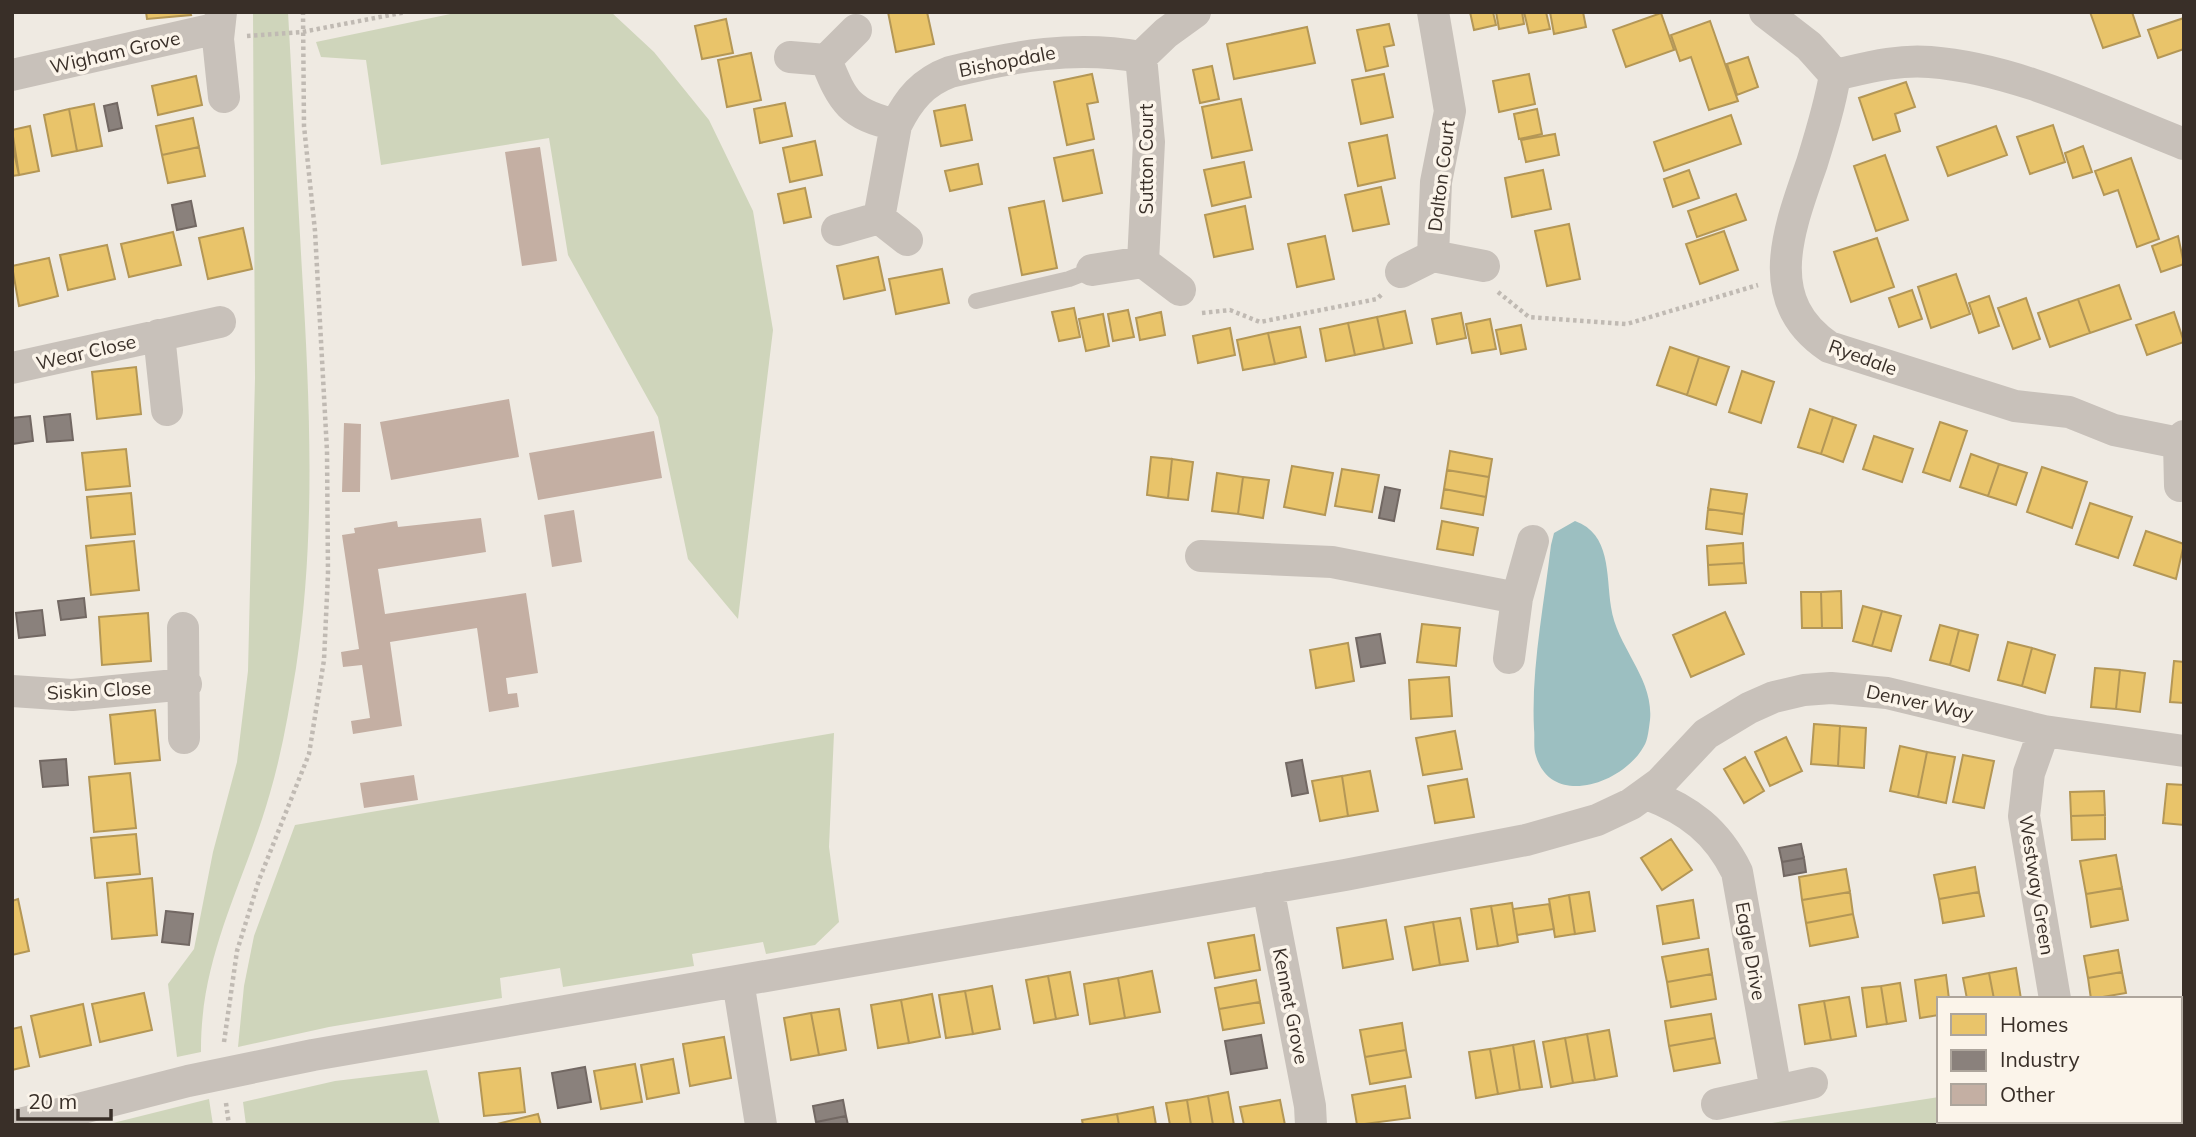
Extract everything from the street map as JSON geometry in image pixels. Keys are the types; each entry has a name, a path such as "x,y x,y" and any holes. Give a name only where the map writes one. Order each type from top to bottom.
{"street":[{"path":"1141,57 1166,33 1195,12"},
{"name":"Dalton Court","path":"1433,12 1450,111 1436,182 1433,256"},
{"path":"1765,12 1809,46 1835,75 1902,63 1929,62 1972,69 2025,82 2184,144"},
{"path":"219,27 224,97"},
{"name":"Wigham Grove","path":"12,75 219,27"},
{"path":"790,57 825,60 856,30"},
{"name":"Bishopdale","path":"879,218 896,125 913,96 937,77 1051,51 1096,50 1141,57"},
{"name":"Sutton Court","path":"1141,57 1150,142 1143,262"},
{"path":"825,60 850,107 870,118 896,125"},
{"name":"Ryedale","path":"1835,75 1825,122 1791,223 1787,244 1786,277 1795,311 1805,326 1829,347 1858,359 2015,406 2069,412 2114,430 2182,440 2180,486"},
{"path":"837,230 879,218 907,240"},
{"name":"Dalton Court","path":"1401,272 1433,256 1483,266"},
{"path":"1092,270 1143,262 1180,290"},
{"name":"Wear Close","path":"12,369 220,322"},
{"name":"Wear Close","path":"159,335 167,410"},
{"path":"1509,658 1517,598 1533,541"},
{"path":"1201,556 1344,564 1517,598"},
{"path":"183,628 186,684 184,738"},
{"name":"Siskin Close","path":"12,691 72,695 186,684"},
{"name":"Denver Way","path":"16,1125 224,1073 1526,840 1597,820 1647,794 1716,727 1757,704 1804,691 1841,688 1887,693 2044,731 2184,751"},
{"name":"Westway Green","path":"2044,731 2029,773 2024,816 2056,997"},
{"name":"Eagle Drive","path":"1647,794 1677,805 1702,823 1728,854 1737,872 1776,1091"},
{"name":"Kennet Grove","path":"1268,888 1310,1106 1311,1125"},
{"path":"738,981 761,1125"},
{"path":"1717,1104 1812,1083"}],"lane":[{"path":"976,301 1069,279 1092,270"}],"path":[{"path":"229,1125 224,1073 225,1027 237,951 259,880 309,754 324,660 328,574 327,451 322,329 304,125 303,12"},
{"path":"219,27 303,32 406,12"},
{"path":"1483,266 1494,288 1529,317 1627,324 1786,277"},
{"path":"1180,290 1189,315 1230,310 1260,321 1377,299 1401,272"}],"green space":[{"path":"253,12 288,12 307,371 310,470 307,569 296,668 274,778 216,950 203,1016 201,1052 177,1057 168,984 194,949 213,852 237,762 248,671 255,378"},
{"path":"460,12 611,12 654,52 709,120 753,211 773,330 738,619 688,559 658,417 568,255 549,138 381,165 366,60 321,57 316,42"},
{"path":"834,733 829,847 839,922 815,945 766,954 763,942 692,954 694,966 563,987 560,968 500,978 502,998 329,1027 238,1047 244,986 254,936 295,825"},
{"path":"2182,1056 2184,1125 1759,1125 1937,1097 1937,1123 2182,1123"},
{"path":"427,1070 440,1125 246,1125 243,1102 335,1081"},
{"path":"209,1099 213,1125 105,1125"}],"water":[{"path":"1575,521 1587,527 1601,545 1615,622 1646,690 1650,720 1644,746 1621,771 1588,785 1572,786 1557,782 1544,772 1536,756 1534,706 1536,660 1551,545 1554,533"}],"building: Homes":[{"path":"146,12 190,12 191,15 147,19"},
{"path":"888,12 927,12 934,44 896,52"},
{"path":"1470,12 1493,12 1496,25 1474,30"},
{"path":"1496,12 1522,12 1524,24 1499,29"},
{"path":"1524,12 1546,12 1550,29 1529,33"},
{"path":"1550,12 1583,12 1586,27 1554,34"},
{"path":"2090,12 2132,12 2140,36 2103,48"},
{"path":"1661,13 1674,50 1626,67 1613,30"},
{"path":"2184,18 2184,49 2158,58 2148,30"},
{"path":"726,19 733,53 702,59 695,26"},
{"path":"1710,21 1738,101 1709,110 1691,57 1680,61 1671,35"},
{"path":"1389,24 1394,45 1384,47 1388,66 1366,71 1357,30"},
{"path":"1307,27 1315,63 1234,79 1227,44"},
{"path":"751,53 761,100 727,107 718,60"},
{"path":"1748,57 1758,87 1737,95 1727,64"},
{"path":"1212,66 1219,99 1200,103 1193,70"},
{"path":"1092,74 1098,102 1087,104 1094,139 1067,145 1054,82"},
{"path":"1384,74 1393,117 1361,124 1352,80"},
{"path":"1529,74 1535,104 1499,112 1493,81"},
{"path":"196,76 202,105 158,115 152,86"},
{"path":"1906,82 1915,107 1895,114 1900,131 1873,140 1859,98"},
{"path":"1241,99 1252,150 1212,158 1202,107"},
{"path":"785,103 792,136 760,143 754,109"},
{"path":"94,104 102,146 77,151 69,109"},
{"path":"965,105 972,140 941,146 934,111"},
{"path":"69,109 77,151 52,156 44,115"},
{"path":"1537,109 1542,134 1519,139 1514,114"},
{"path":"1731,115 1741,144 1664,171 1654,142"},
{"path":"193,118 199,147 162,155 156,126"},
{"path":"2053,125 2065,162 2030,174 2017,137"},
{"path":"30,126 39,171 19,175 12,130"},
{"path":"1996,126 2007,155 1948,176 1937,147"},
{"path":"1555,134 1559,155 1526,162 1521,140"},
{"path":"1387,135 1395,178 1358,186 1349,143"},
{"path":"815,141 822,175 790,182 783,148"},
{"path":"12,143 19,175 12,176"},
{"path":"2083,146 2092,172 2073,178 2065,153"},
{"path":"199,147 205,176 168,183 162,155"},
{"path":"1093,150 1102,193 1063,201 1054,158"},
{"path":"1885,155 1908,220 1876,231 1854,166"},
{"path":"2131,158 2159,239 2137,247 2118,190 2104,195 2095,171"},
{"path":"1244,162 1251,197 1212,206 1204,170"},
{"path":"978,164 982,184 950,191 945,171"},
{"path":"1543,170 1551,209 1512,217 1505,178"},
{"path":"1689,170 1699,198 1673,207 1664,179"},
{"path":"1381,187 1389,224 1353,231 1345,195"},
{"path":"805,188 811,217 784,223 778,194"},
{"path":"1736,194 1746,220 1697,237 1688,211"},
{"path":"1044,201 1057,268 1022,275 1009,208"},
{"path":"1245,206 1253,249 1214,257 1205,215"},
{"path":"1569,224 1580,279 1547,286 1535,231"},
{"path":"243,228 252,269 208,279 199,238"},
{"path":"1724,231 1738,270 1700,284 1686,244"},
{"path":"173,232 181,265 129,277 121,244"},
{"path":"1325,236 1334,279 1297,287 1288,244"},
{"path":"2178,236 2184,264 2161,272 2152,246"},
{"path":"1877,238 1894,287 1851,302 1834,252"},
{"path":"107,245 115,279 68,290 60,255"},
{"path":"878,257 885,290 844,299 837,266"},
{"path":"49,258 58,296 19,306 12,266"},
{"path":"942,269 949,303 896,314 889,279"},
{"path":"1956,274 1970,314 1931,328 1918,287"},
{"path":"2119,285 2131,319 2090,333 2078,299"},
{"path":"1912,290 1922,319 1899,327 1889,298"},
{"path":"1989,296 1999,326 1979,333 1969,303"},
{"path":"2026,298 2040,339 2013,349 1998,308"},
{"path":"2078,299 2090,333 2050,347 2038,313"},
{"path":"1074,308 1080,337 1059,341 1052,312"},
{"path":"1128,310 1134,337 1113,341 1108,314"},
{"path":"1405,311 1412,343 1384,349 1377,317"},
{"path":"1161,312 1165,335 1140,340 1136,318"},
{"path":"2174,312 2184,342 2147,355 2136,325"},
{"path":"1461,313 1466,338 1437,344 1432,319"},
{"path":"1103,314 1109,346 1086,351 1079,319"},
{"path":"1377,317 1384,349 1355,355 1348,323"},
{"path":"1490,319 1496,349 1472,353 1466,324"},
{"path":"1348,323 1355,355 1326,361 1320,329"},
{"path":"1521,325 1526,349 1501,354 1496,330"},
{"path":"1300,327 1306,357 1275,364 1268,333"},
{"path":"1230,328 1235,355 1198,363 1193,336"},
{"path":"1268,333 1275,364 1243,370 1237,340"},
{"path":"1670,347 1699,357 1687,395 1657,385"},
{"path":"1699,357 1729,367 1716,405 1687,395"},
{"path":"136,367 141,414 97,419 92,372"},
{"path":"1742,371 1774,382 1761,423 1729,412"},
{"path":"1810,409 1833,417 1821,454 1798,447"},
{"path":"1833,417 1856,425 1843,462 1821,454"},
{"path":"1940,422 1967,431 1950,481 1923,472"},
{"path":"1874,436 1913,449 1902,482 1863,469"},
{"path":"126,449 130,486 86,490 82,453"},
{"path":"1450,451 1492,459 1489,477 1447,470"},
{"path":"1971,454 1999,464 1988,496 1960,487"},
{"path":"1151,457 1172,459 1168,498 1147,495"},
{"path":"1172,459 1193,462 1188,500 1168,498"},
{"path":"1999,464 2027,473 2016,505 1988,496"},
{"path":"1292,466 1333,473 1325,515 1284,507"},
{"path":"2042,467 2087,482 2072,528 2027,512"},
{"path":"1342,469 1379,475 1372,512 1335,506"},
{"path":"1447,470 1489,477 1486,497 1444,489"},
{"path":"1217,473 1243,477 1238,514 1212,511"},
{"path":"1243,477 1269,480 1263,518 1238,514"},
{"path":"1444,489 1486,497 1483,515 1441,508"},
{"path":"1711,489 1747,494 1744,514 1708,509"},
{"path":"131,493 135,534 91,538 87,497"},
{"path":"2090,503 2132,517 2118,558 2076,544"},
{"path":"1708,509 1744,514 1742,534 1706,529"},
{"path":"1442,521 1478,528 1473,555 1437,549"},
{"path":"2146,531 2184,544 2176,579 2134,565"},
{"path":"134,541 139,590 91,595 86,546"},
{"path":"1743,543 1744,563 1708,565 1707,546"},
{"path":"1744,563 1746,583 1709,585 1708,565"},
{"path":"1841,591 1842,628 1822,628 1821,592"},
{"path":"1801,592 1821,592 1822,628 1802,628"},
{"path":"1863,606 1882,611 1872,646 1853,641"},
{"path":"1882,611 1901,616 1891,651 1872,646"},
{"path":"1725,612 1744,654 1691,677 1673,635"},
{"path":"148,613 151,661 102,665 99,617"},
{"path":"1422,624 1460,628 1456,666 1417,662"},
{"path":"1940,625 1959,630 1950,665 1930,660"},
{"path":"1959,630 1978,635 1969,671 1950,665"},
{"path":"2008,642 2032,648 2022,686 1998,680"},
{"path":"1348,643 1354,681 1316,688 1310,650"},
{"path":"2032,648 2055,655 2045,693 2022,686"},
{"path":"2174,661 2184,662 2184,703 2170,702"},
{"path":"2095,668 2120,670 2116,709 2091,707"},
{"path":"2120,670 2145,673 2140,712 2116,709"},
{"path":"1449,677 1452,716 1411,719 1409,680"},
{"path":"155,710 160,760 115,764 110,715"},
{"path":"1814,724 1840,726 1838,766 1811,764"},
{"path":"1840,726 1866,728 1864,768 1838,766"},
{"path":"1455,731 1462,769 1423,775 1416,738"},
{"path":"1786,737 1802,771 1770,786 1755,752"},
{"path":"1900,746 1927,752 1918,797 1890,791"},
{"path":"1927,752 1955,757 1946,803 1918,797"},
{"path":"1963,755 1994,761 1984,808 1953,802"},
{"path":"1745,757 1764,791 1744,803 1724,769"},
{"path":"1370,771 1378,811 1348,816 1342,776"},
{"path":"130,773 136,828 94,832 89,777"},
{"path":"1342,776 1348,816 1320,821 1312,781"},
{"path":"1467,779 1474,817 1435,823 1428,786"},
{"path":"2167,784 2184,785 2184,825 2163,823"},
{"path":"2104,791 2105,815 2071,816 2070,792"},
{"path":"2105,815 2105,839 2072,840 2071,816"},
{"path":"136,834 140,874 95,878 91,838"},
{"path":"1671,839 1692,870 1662,890 1641,858"},
{"path":"2116,855 2122,888 2086,894 2080,861"},
{"path":"1975,867 1979,892 1939,899 1934,875"},
{"path":"1846,869 1850,892 1802,900 1799,877"},
{"path":"152,878 157,935 112,939 107,883"},
{"path":"2122,888 2128,920 2091,927 2086,894"},
{"path":"1589,892 1595,931 1575,934 1569,895"},
{"path":"1850,892 1853,914 1806,923 1802,900"},
{"path":"1979,892 1984,916 1943,923 1939,899"},
{"path":"1569,895 1575,934 1555,937 1549,899"},
{"path":"18,899 29,951 12,955 12,901"},
{"path":"1693,900 1699,938 1663,944 1657,906"},
{"path":"1512,903 1518,942 1498,946 1491,906"},
{"path":"1549,904 1554,929 1517,935 1513,909"},
{"path":"1491,906 1498,946 1477,949 1471,909"},
{"path":"1853,914 1858,937 1810,946 1806,923"},
{"path":"1460,918 1468,961 1440,965 1433,922"},
{"path":"1386,920 1393,959 1343,968 1337,928"},
{"path":"1433,922 1440,965 1413,970 1405,927"},
{"path":"1254,935 1260,970 1215,978 1208,943"},
{"path":"1708,949 1712,974 1667,982 1662,957"},
{"path":"2118,950 2122,972 2088,978 2084,956"},
{"path":"2016,968 2021,997 1994,997 1989,973"},
{"path":"1152,971 1160,1012 1125,1018 1118,978"},
{"path":"1070,972 1078,1015 1056,1019 1048,976"},
{"path":"2122,972 2126,993 2091,997 2088,978"},
{"path":"1989,973 1994,997 1967,997 1963,978"},
{"path":"1712,974 1716,999 1671,1007 1667,982"},
{"path":"1946,975 1949,997 1937,997 1937,1015 1920,1018 1915,980"},
{"path":"1048,976 1056,1019 1034,1023 1026,980"},
{"path":"1118,978 1125,1018 1090,1024 1084,984"},
{"path":"1256,980 1260,1002 1219,1009 1215,988"},
{"path":"1900,983 1906,1021 1887,1024 1881,986"},
{"path":"992,986 1000,1029 973,1034 965,991"},
{"path":"1881,986 1887,1024 1867,1027 1862,988"},
{"path":"965,991 973,1034 946,1038 939,995"},
{"path":"144,993 152,1030 100,1042 92,1004"},
{"path":"932,994 940,1037 909,1043 901,1000"},
{"path":"1849,997 1856,1036 1831,1040 1824,1001"},
{"path":"901,1000 909,1043 878,1048 871,1005"},
{"path":"1824,1001 1831,1040 1805,1044 1799,1005"},
{"path":"1260,1002 1264,1023 1223,1030 1219,1009"},
{"path":"83,1004 91,1045 40,1057 31,1016"},
{"path":"839,1009 846,1050 819,1055 811,1013"},
{"path":"811,1013 819,1055 791,1060 784,1018"},
{"path":"1711,1014 1715,1038 1669,1046 1665,1021"},
{"path":"1402,1023 1406,1050 1365,1057 1360,1030"},
{"path":"21,1027 29,1066 12,1070 12,1029"},
{"path":"1609,1030 1617,1076 1595,1080 1587,1034"},
{"path":"1587,1034 1595,1080 1573,1083 1565,1038"},
{"path":"724,1037 731,1078 690,1086 683,1044"},
{"path":"1565,1038 1573,1083 1551,1087 1543,1042"},
{"path":"1715,1038 1720,1063 1674,1071 1669,1046"},
{"path":"1534,1041 1542,1087 1520,1090 1513,1045"},
{"path":"1513,1045 1520,1090 1498,1094 1490,1049"},
{"path":"1490,1049 1498,1094 1476,1098 1469,1052"},
{"path":"1406,1050 1411,1077 1370,1084 1365,1057"},
{"path":"673,1059 679,1093 647,1099 641,1065"},
{"path":"635,1064 642,1102 601,1109 594,1071"},
{"path":"520,1068 525,1112 484,1116 479,1073"},
{"path":"1405,1086 1410,1118 1357,1125 1352,1095"},
{"path":"1228,1092 1234,1125 1213,1125 1208,1096"},
{"path":"1208,1096 1213,1125 1191,1125 1187,1100"},
{"path":"1187,1100 1191,1125 1170,1125 1166,1103"},
{"path":"1280,1100 1285,1125 1244,1125 1240,1107"},
{"path":"1153,1107 1156,1125 1119,1125 1117,1114"},
{"path":"538,1114 541,1125 497,1125 497,1124"},
{"path":"1117,1114 1119,1125 1083,1125 1082,1120"}],"building: Industry":[{"path":"117,103 122,128 109,131 104,106"},
{"path":"191,201 196,226 177,230 172,205"},
{"path":"70,414 73,440 47,442 44,417"},
{"path":"30,416 33,441 12,444 12,418"},
{"path":"1385,487 1400,490 1394,521 1379,518"},
{"path":"84,598 86,617 61,620 58,601"},
{"path":"42,610 45,635 19,638 16,613"},
{"path":"1380,634 1385,663 1361,667 1356,638"},
{"path":"66,759 68,785 43,787 40,761"},
{"path":"1302,760 1308,793 1292,796 1286,763"},
{"path":"1801,844 1804,858 1782,862 1779,848"},
{"path":"1804,858 1806,872 1784,876 1782,862"},
{"path":"166,911 193,914 189,945 162,942"},
{"path":"1261,1035 1267,1068 1231,1074 1225,1041"},
{"path":"585,1067 591,1102 558,1108 552,1073"},
{"path":"843,1100 846,1116 816,1122 813,1106"},
{"path":"846,1116 848,1125 817,1125 816,1122"}],"building: Other":[{"path":"540,147 557,261 522,266 505,152"},
{"path":"509,399 519,457 391,480 380,422"},
{"path":"344,423 361,424 360,492 342,492"},
{"path":"654,431 662,478 538,500 529,453"},
{"path":"574,510 582,562 552,567 544,515"},
{"path":"481,518 486,552 378,569 385,614 526,593 538,673 506,678 508,694 517,693 519,707 489,712 477,628 390,642 402,726 353,734 351,721 370,718 362,665 343,667 341,652 359,649 342,535 355,533 354,528 397,521 398,527"},
{"path":"414,775 418,800 364,808 360,783"}]}
